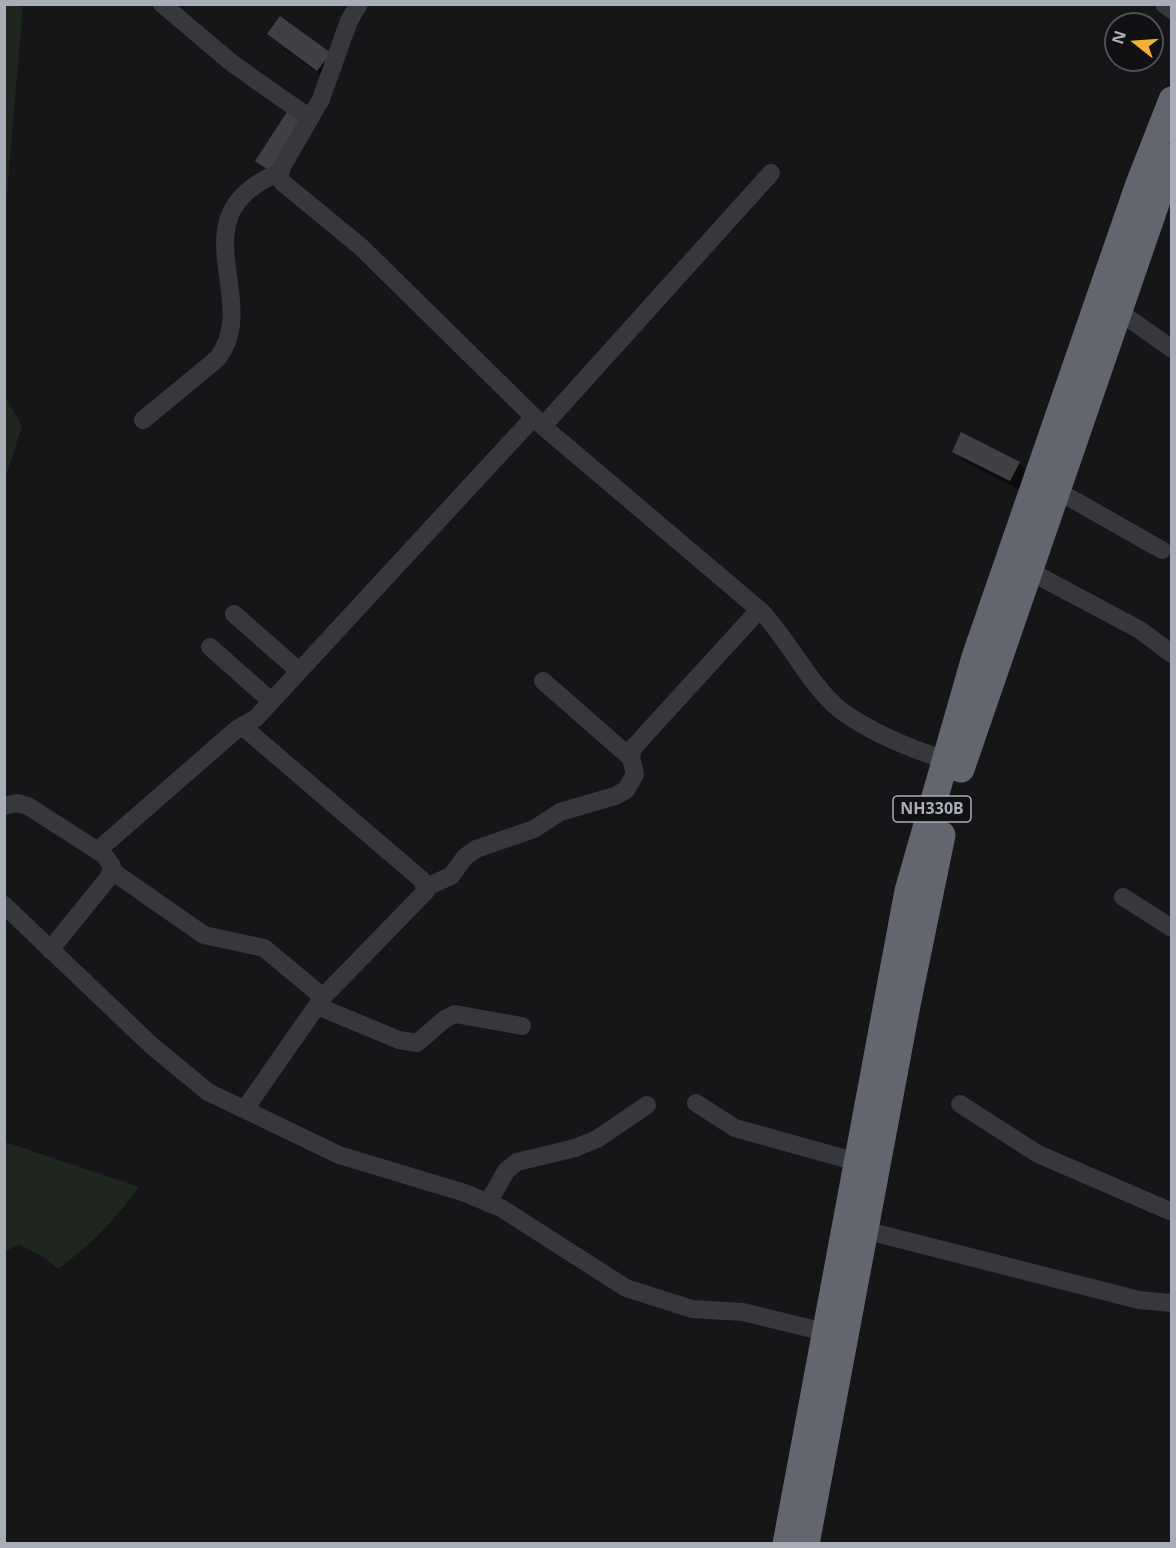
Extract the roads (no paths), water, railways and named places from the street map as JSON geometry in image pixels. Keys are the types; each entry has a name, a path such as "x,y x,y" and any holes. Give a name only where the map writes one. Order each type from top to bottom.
{"highway":[{"name":"NH330B","path":"1019,566 1138,184 1172,100"},
{"name":"NH330B","path":"786,1544 834,1334 866,1165 908,891 954,762 975,657 1056,490 1172,157"},
{"name":"NH330B","path":"806,1544 834,1334 864,1230 866,1165"}],"street":[{"path":"162,4 234,64 310,118"},
{"path":"143,420 217,359 226,347 232,324 225,262 228,220 236,204 249,190 261,180 280,172 321,99 349,21 359,4"},
{"path":"1164,4 1172,10"},
{"path":"280,172 282,182 361,247 539,421 759,610 782,633 838,708 881,735 954,762"},
{"path":"97,850 242,726 256,718 771,173"},
{"path":"1117,310 1172,349"},
{"path":"1056,490 1162,550"},
{"path":"1019,566 1131,625 1172,654"},
{"path":"426,887 451,876 465,857 476,849 534,829 560,812 615,796 626,790 635,774 631,758 633,748 759,610"},
{"path":"234,614 299,671"},
{"path":"210,646 271,701"},
{"path":"543,681 631,758"},
{"path":"242,726 422,880 426,887 424,895 320,1001 245,1109"},
{"path":"4,806 17,802 28,806 97,850 110,861 112,871 204,935 264,948 320,1001 399,1040 417,1043 445,1019 455,1014 522,1026"},
{"path":"50,950 112,871"},
{"path":"1123,897 1172,928"},
{"path":"4,905 151,1045 208,1092 339,1155 465,1193 488,1203 626,1288 692,1309 743,1312 834,1334"},
{"path":"696,1103 735,1128 866,1165"},
{"path":"960,1104 1053,1161 1172,1212"},
{"path":"488,1203 506,1171 517,1162 575,1148 597,1139 647,1105"},
{"path":"864,1230 1139,1300 1172,1303"}]}
